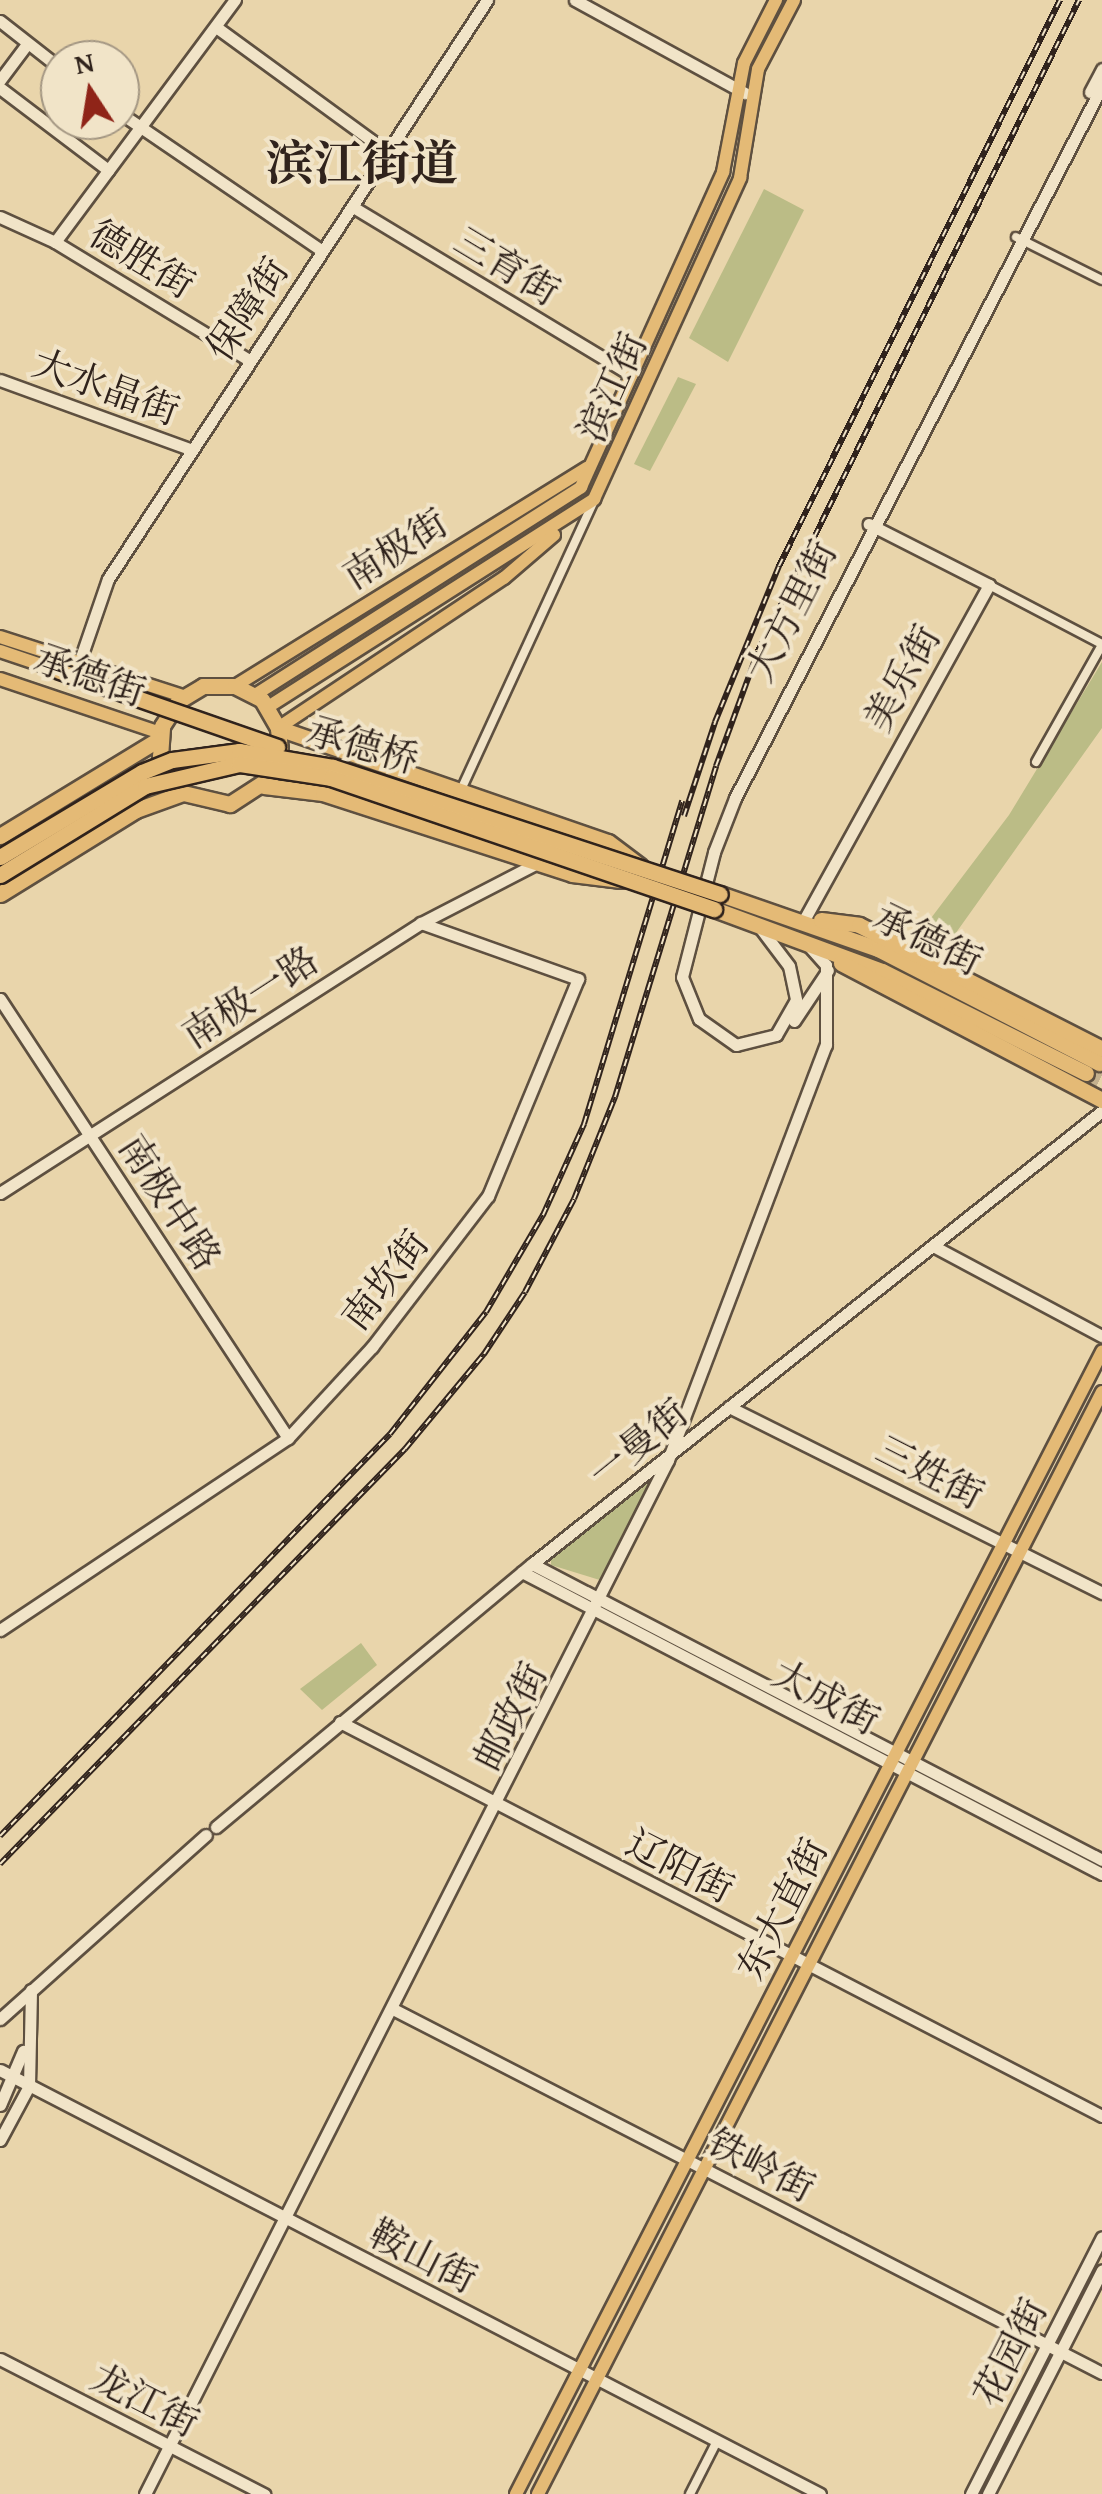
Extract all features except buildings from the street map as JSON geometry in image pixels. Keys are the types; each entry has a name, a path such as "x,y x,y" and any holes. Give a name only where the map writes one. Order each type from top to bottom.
{"highway":[{"path":"59,671 333,767"},
{"path":"0,836 160,736 183,696 214,684 235,686 255,695 268,707 278,728 279,759 264,786 230,804 184,793 136,810 0,894"},
{"path":"278,728 608,842 638,874"},
{"path":"160,736 166,773 184,793"},
{"name":"承德桥","path":"0,857 113,787 172,760 239,751 333,767 717,902"},
{"name":"承德桥","path":"0,875 145,786 239,764 331,778 638,874"},
{"path":"264,786 323,793 537,862 638,874"},
{"name":"承德街","path":"717,902 804,920 878,949 1096,1062"},
{"name":"承德街","path":"717,902 753,922 882,971 1096,1062"},
{"path":"810,943 832,966 1102,1100"},
{"path":"1084,1092 1102,1087"}],"main road":[{"name":"滨江街","path":"581,487 723,172 744,63 776,0"},
{"name":"滨江街","path":"594,499 740,178 758,69 794,0"},
{"name":"南极街","path":"235,686 590,467"},
{"name":"南极街","path":"255,695 581,487"},
{"name":"南极街","path":"268,707 594,499"},
{"name":"南极街","path":"278,728 504,578 578,510"},
{"path":"0,637 183,696"},
{"path":"0,651 59,671"},
{"name":"承德街","path":"0,679 160,736"},
{"name":"东大直街","path":"516,2494 1102,1352"},
{"name":"东大直街","path":"538,2494 1102,1392"}],"street":[{"path":"235,0 140,127 322,251"},
{"name":"保障街","path":"79,662 108,579 487,0"},
{"path":"575,0 753,97"},
{"path":"0,21 40,54"},
{"path":"216,27 389,154"},
{"path":"0,80 26,44"},
{"name":"大方里街","path":"832,966 787,1032 768,1046 740,1051 700,1028 681,994 677,966 708,853 1102,69"},
{"name":"大方里街","path":"1019,239 1102,86"},
{"path":"0,88 108,170"},
{"path":"55,242 130,140"},
{"name":"三育街","path":"352,207 631,375"},
{"name":"德胜街","path":"0,218 55,242 249,360"},
{"path":"1019,239 1102,280"},
{"name":"大水晶街","path":"0,380 192,450"},
{"name":"滨江街","path":"460,792 594,499"},
{"path":"872,525 1102,644 1036,762"},
{"name":"大方里街","path":"753,922 784,956 796,981 786,1026 771,1039 744,1045 716,1035 689,1000 682,960 736,798 872,525"},
{"name":"美乐街","path":"804,920 988,585"},
{"name":"南极一路","path":"0,1193 421,923 537,862"},
{"name":"南坎街","path":"1,1626 288,1438 372,1347 488,1196 578,979 421,923"},
{"name":"邮政街","path":"145,2494 600,1606 668,1460 826,1045 832,966"},
{"name":"南极中路","path":"0,999 288,1438"},
{"name":"一曼街","path":"0,2020 211,1831 340,1722 527,1568 668,1460 729,1407 1102,1111"},
{"path":"934,1247 1102,1336"},
{"name":"三姓街","path":"729,1407 1102,1593"},
{"name":"大成街","path":"527,1568 893,1759 1102,1860"},
{"name":"辽阳街","path":"340,1722 1102,2116"},
{"name":"大成街","path":"911,1768 1102,1874"},
{"path":"0,2105 22,2062 28,1993"},
{"path":"0,2140 28,2086 28,1993"},
{"name":"铁岭街","path":"393,2010 1102,2373"},
{"name":"鞍山街","path":"0,2070 820,2494"},
{"name":"花园街","path":"971,2494 1102,2237"},
{"name":"花园街","path":"988,2494 1102,2270"},
{"name":"龙江街","path":"0,2359 264,2494"},
{"path":"690,2494 717,2441"}],"green space":[{"path":"764,189 804,210 728,362 689,338"},
{"path":"678,377 696,384 650,471 634,464"},
{"path":"1102,662 1102,728 948,944 922,930 1009,815"},
{"path":"643,1481 648,1484 603,1581 551,1565 551,1558"},
{"path":"361,1643 377,1665 322,1710 300,1689"}],"tunnel":[{"path":"1086,1073 1102,1081"}],"railway":[{"path":"684,816 715,722 779,566 1060,0"},
{"path":"0,1864 405,1449 484,1354 525,1292 574,1199 615,1097 716,766 758,651 1079,0"},
{"path":"0,1836 390,1434 486,1312 543,1215 584,1124 682,801"}],"district":[{"name":"滨江街道","path":"362,163"}]}
